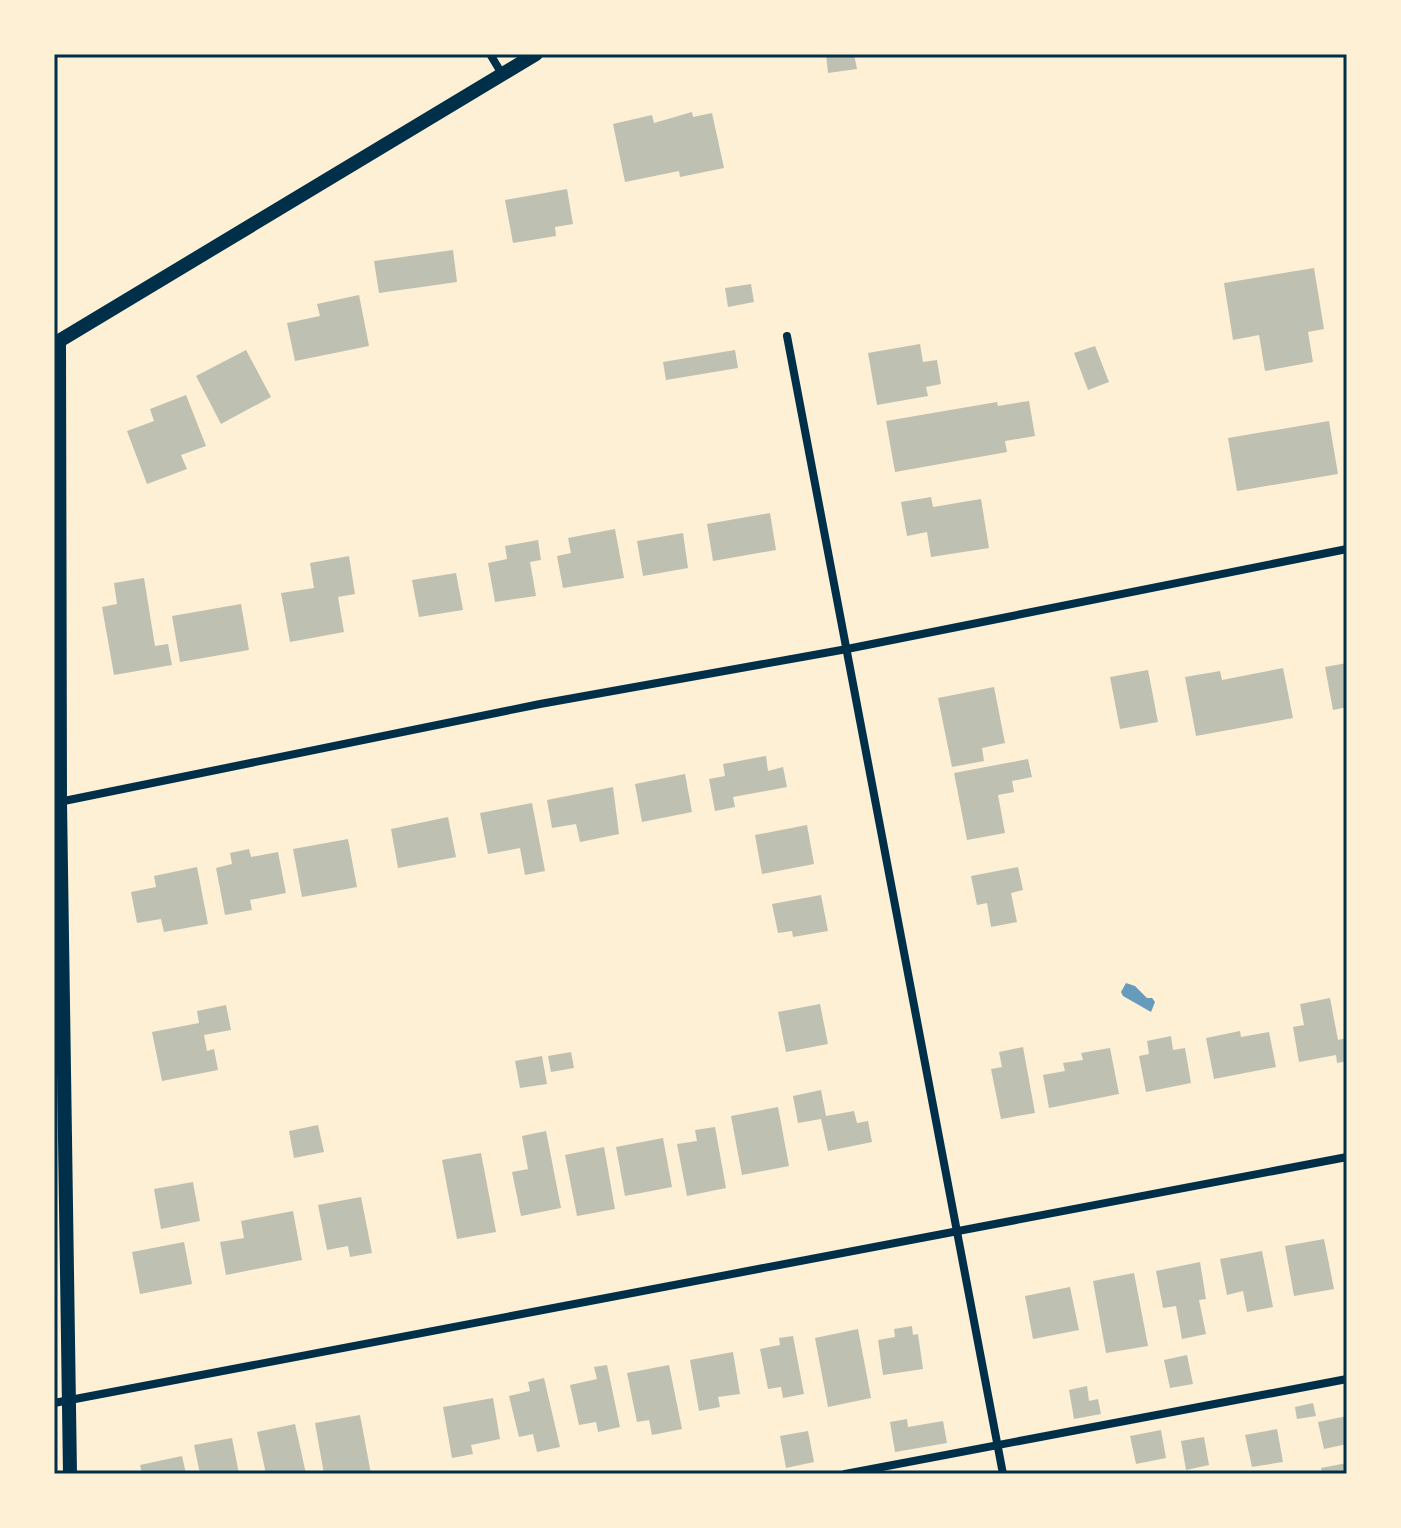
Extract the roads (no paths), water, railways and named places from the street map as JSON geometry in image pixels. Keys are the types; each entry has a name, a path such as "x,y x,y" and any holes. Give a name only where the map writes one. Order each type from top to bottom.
{"street":[{"path":"490,54 502,74"},
{"path":"70,1474 62,1402 56,343 536,54"},
{"path":"787,336 1003,1474"},
{"path":"57,803 540,704 847,649 1347,549"},
{"path":"62,1402 1347,1157"},
{"path":"845,1474 1347,1379"}],"water":[{"path":"1126,983 1135,986 1147,998 1152,998 1155,1002 1151,1012 1123,996 1121,992"}]}
